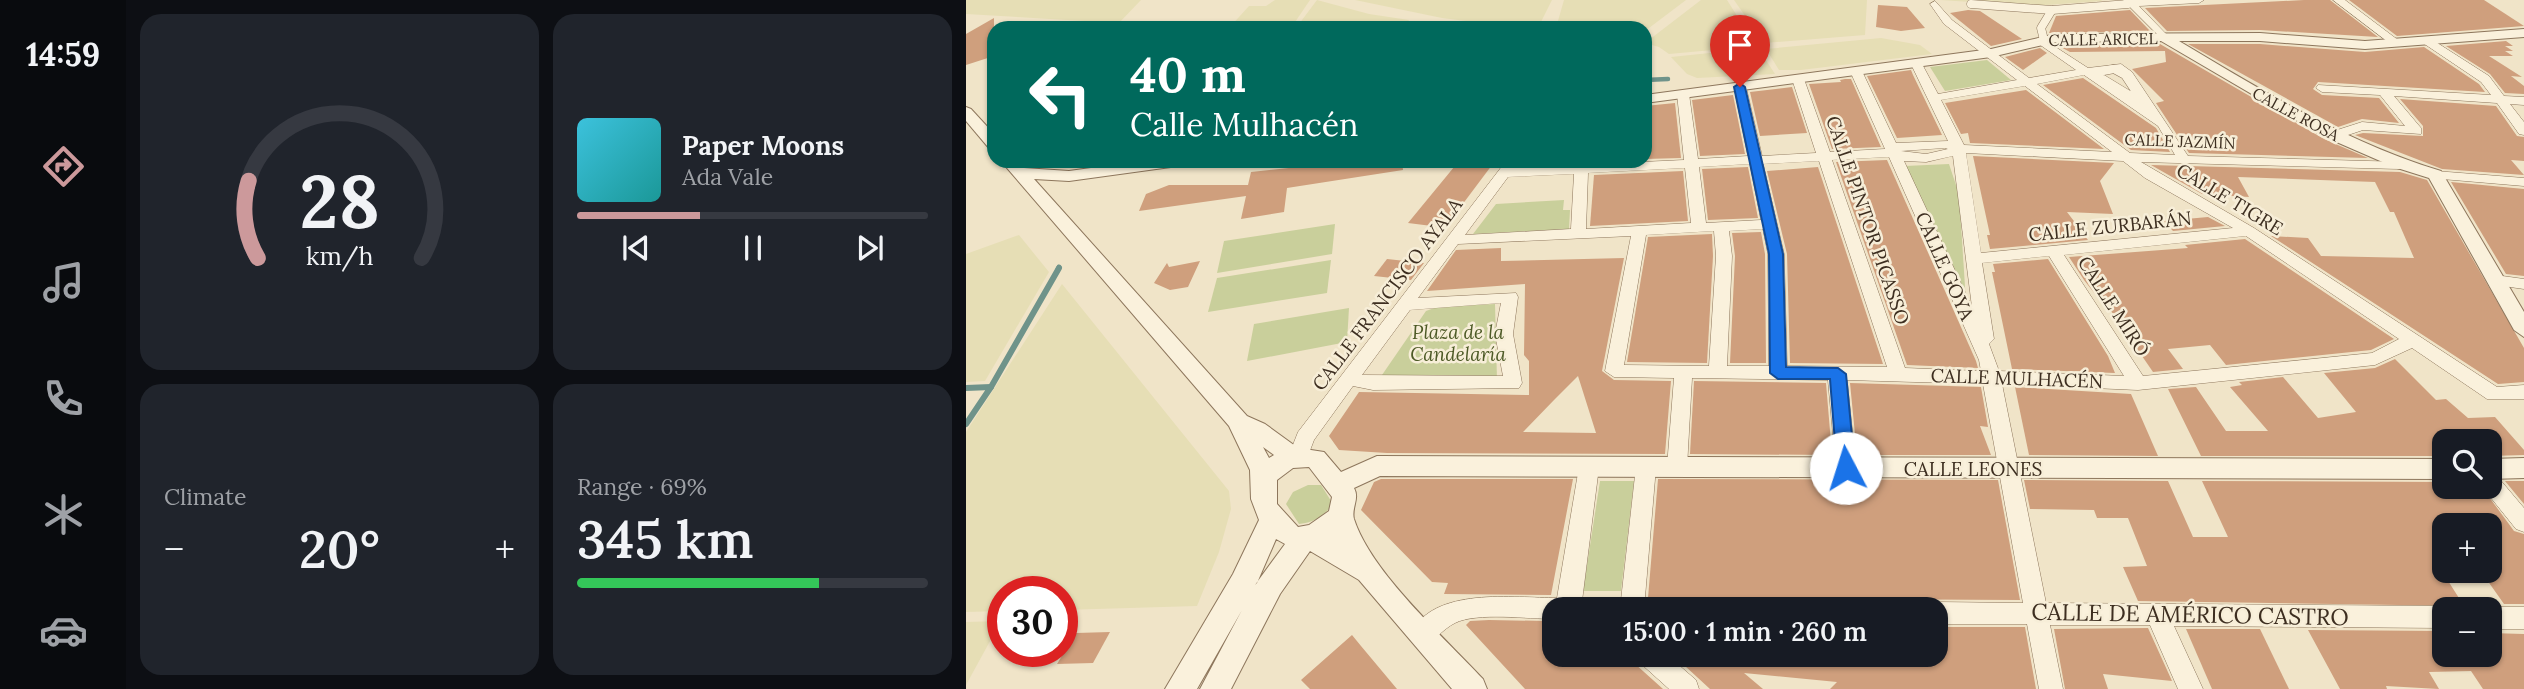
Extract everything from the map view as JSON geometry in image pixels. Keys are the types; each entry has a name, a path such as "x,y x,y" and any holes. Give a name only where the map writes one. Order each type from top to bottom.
{"street":[{"path":"1971,5 2052,10 2129,2 2199,0"},
{"path":"2337,0 2396,43"},
{"path":"2129,2 2164,38"},
{"name":"CALLE TIGRE","path":"1935,4 1948,22 2123,156 2249,231 2494,394 2524,392"},
{"path":"2052,10 2041,28 2041,38 2163,124"},
{"name":"CALLE ARICEL","path":"1652,98 1991,53 2041,38 2260,37 2365,45 2524,33"},
{"name":"CALLE ROSA","path":"2164,38 2336,135 2399,165 2435,175"},
{"path":"2424,39 2485,79 2524,131"},
{"path":"1916,62 1959,149 1990,368"},
{"path":"2089,73 2117,66 2128,74 2184,160"},
{"path":"1934,98 2089,73 2118,70 2144,104 2112,82 2107,83 2089,73"},
{"name":"CALLE GOYA","path":"1856,71 1990,368 2051,689"},
{"name":"CALLE PINTOR PICASSO","path":"1798,79 1898,374"},
{"path":"1740,87 1776,254 1778,373"},
{"path":"2322,88 2524,101"},
{"path":"2336,135 2362,126 2416,131 2383,91"},
{"path":"1683,94 1699,228"},
{"path":"966,112 987,136"},
{"name":"CALLE JAZMÍN","path":"1652,166 1894,153 1901,157 1948,155 1959,149 2184,160 2399,165"},
{"path":"1015,168 1238,422 1264,478 1263,501 1272,520 1288,536 1306,539 1368,572"},
{"path":"1019,168 1071,178"},
{"path":"1034,190 1071,178 1126,168"},
{"name":"CALLE FRANCISCO AYALA","path":"1296,456 1305,437 1508,168"},
{"name":"CALLE JAZMÍN","path":"1533,168 1618,168"},
{"path":"1578,235 1581,170"},
{"path":"2435,175 2524,182"},
{"path":"2435,175 2524,330"},
{"path":"1051,209 1055,198 1071,178"},
{"path":"1454,240 1769,224"},
{"path":"1718,372 1724,256 1721,226"},
{"name":"CALLE ZURBARÁN","path":"1974,259 2249,231"},
{"name":"CALLE MULHACÉN","path":"1639,232 1614,371 1898,374 1990,368 2138,383 2375,359 2415,339"},
{"name":"CALLE MIRÓ","path":"2054,251 2138,383"},
{"path":"2495,281 2524,284"},
{"path":"1349,379 1373,383 1513,383 1504,334 1510,297 1405,305"},
{"path":"1677,467 1683,372"},
{"path":"1838,374 1846,468"},
{"path":"1238,422 1257,430 1296,456 1315,459 1345,495 1340,517 1368,572 1472,689"},
{"path":"1264,478 1272,468 1296,456"},
{"name":"CALLE LEONES","path":"1337,485 1377,466 2432,469"},
{"path":"1570,597 1589,467"},
{"path":"1633,597 1646,467"},
{"path":"2502,469 2524,468"},
{"path":"2502,496 2524,523"},
{"path":"1215,689 1270,585 1306,539 1340,517"},
{"path":"1180,689 1243,583 1272,520"},
{"path":"1423,634 1447,615 1470,608 1542,609"},
{"name":"CALLE DE AMÉRICO CASTRO","path":"1948,613 2432,617"},
{"path":"2156,613 2191,689"},
{"path":"2502,618 2524,618"},
{"path":"1662,667 1687,689"}],"shaded area":[{"path":"966,0 1141,0 1121,21 966,14"},
{"path":"1275,0 1310,0 1296,21 1235,21 1249,6 1266,6"},
{"path":"1317,0 1369,14 1409,20 1408,21 1301,21"},
{"path":"1355,0 1552,0 1542,21 1466,21"},
{"path":"1564,0 1686,0 1652,26 1652,21 1558,21"},
{"path":"1701,0 1727,0 1756,46 1669,54 1652,45 1652,38"},
{"path":"1734,0 1867,0 1865,35 1764,43"},
{"path":"1940,0 2101,0 2102,1 2032,6"},
{"path":"1881,38 1920,45 1932,54 1801,70 1779,70 1766,49"},
{"path":"1758,48 1775,74 1697,78 1687,74 1671,57"},
{"path":"1019,235 1049,272 985,381 966,382 966,254"},
{"path":"1062,284 1229,491 1231,509 1219,552 1197,606 1078,610 1078,576 987,576 987,611 966,612 966,432"},
{"path":"987,621 987,647 966,685 966,622"}],"green space":[{"path":"1987,60 2011,80 1945,91 1930,67"},
{"path":"1949,164 1959,194 1966,302 1905,166"},
{"path":"1564,200 1563,210 1570,210 1569,229 1473,234 1496,204"},
{"path":"1335,224 1332,254 1217,273 1224,241"},
{"path":"1331,260 1327,293 1208,312 1217,278"},
{"name":"Plaza de la Candelaría","path":"1495,304 1497,380 1385,380 1382,375 1426,311 1437,307"},
{"path":"1349,308 1347,342 1247,361 1254,324"},
{"path":"1600,481 1634,481 1621,591 1583,591"},
{"path":"1308,485 1321,485 1333,504 1318,518 1299,524 1286,504 1293,492"}],"building":[{"path":"2330,0 2378,37 2260,30 2167,31 2145,8"},
{"path":"2349,0 2484,0 2524,26 2397,36"},
{"path":"1878,5 1907,7 1925,28 1901,31 1876,27"},
{"path":"2130,10 2150,31 2049,33 2056,16"},
{"path":"1980,11 2022,39 1991,46 1950,13"},
{"path":"987,22 987,58 966,65 966,34"},
{"path":"2506,41 2513,46 2505,46 2513,51 2505,51 2513,56 2489,56 2522,77 2511,76 2524,86 2524,94 2505,93 2490,74 2446,46"},
{"path":"2160,44 2324,139 2368,158 2189,153 2156,103 2164,101 2132,69 2166,62 2165,51 2070,52 2057,45"},
{"path":"2188,44 2260,44 2365,52 2424,47 2479,84 2485,92 2318,82 2313,89 2322,95 2379,98 2399,123 2362,119 2338,127"},
{"path":"2040,48 2047,53 2023,70 2005,57"},
{"path":"1911,70 1942,135 1897,138 1867,76"},
{"path":"2083,78 2156,128 2170,152 2131,150 2043,85"},
{"path":"1851,79 1881,147 1832,149 1809,84 1841,82 1840,80"},
{"path":"1792,87 1807,133 1760,136 1750,92"},
{"path":"2026,90 2104,149 1970,143 1968,133 1961,134 1945,103"},
{"path":"1733,95 1745,154 1700,156 1692,100"},
{"path":"2400,99 2496,106 2517,136 2524,137 2524,161 2511,160 2524,175 2442,169 2355,135 2363,133 2423,136 2423,126"},
{"path":"1675,103 1681,158 1652,159 1652,105"},
{"path":"1973,156 2114,163 2100,181 2113,214 2067,212 2080,229 2076,230 2080,230 2088,240 1990,249 1987,235 1990,235"},
{"path":"1887,160 1978,368 1907,365 1836,162"},
{"path":"2151,165 2400,172 2427,180 2524,348 2524,382 2498,384 2271,236 2308,238 2321,256 2414,258 2394,212 2390,212 2375,182 2238,177 2249,197 2202,194"},
{"path":"1748,167 1758,218 1708,220 1702,169"},
{"path":"1818,167 1883,364 1790,363 1787,254 1767,171"},
{"path":"1288,168 1403,170 1287,188 1284,212 1241,219 1246,196 1139,211 1146,194 1169,185 1248,185 1251,172"},
{"path":"1453,168 1490,168 1450,221 1437,220 1432,226 1408,223"},
{"path":"1683,171 1688,221 1590,226 1594,175"},
{"path":"2451,182 2524,189 2524,276 2506,274"},
{"path":"2208,217 2225,226 2173,231 2164,221"},
{"path":"1761,232 1765,254 1766,363 1730,363 1735,256 1732,233"},
{"path":"1712,234 1707,363 1627,362 1648,237"},
{"path":"2245,239 2394,339 2371,350 2226,365 2210,345 2168,349 2183,369 2153,372 2098,292 2095,294 2069,257 2188,248 2185,245"},
{"path":"1501,248 1501,261 1624,258 1602,371 1614,380 1671,381 1665,454 1387,453 1339,450 1329,436 1359,392 1529,395 1529,361 1524,355 1525,284 1427,291 1456,250","holes":["1578,376 1596,433 1523,432"]},
{"path":"1387,259 1424,263 1411,280 1374,276"},
{"path":"2048,259 2108,356 2115,373 2012,369 1992,272 1995,272 1993,264"},
{"path":"1200,261 1188,287 1170,290 1154,283 1167,263 1169,267"},
{"path":"2395,359 2436,400 2446,399 2468,418 2495,417 2524,450 2524,455 2502,456 2502,429 2432,429 2432,456 2201,456 2168,389 2196,387 2226,431 2268,431 2230,387 2242,385 2239,382 2283,377 2318,418 2356,412 2324,373 2375,368"},
{"path":"1694,381 1826,383 1832,455 1690,454"},
{"path":"1850,383 1981,387 1988,427 1980,426 1991,455 1857,455"},
{"path":"2015,387 2131,394 2158,456 2029,455"},
{"path":"1381,479 1573,479 1551,595 1444,594 1448,583 1432,582 1361,510 1374,482"},
{"path":"1658,479 1998,480 2020,600 1948,600 1948,597 1648,597"},
{"path":"2024,480 2168,481 2193,537 2228,537 2202,481 2432,482 2432,499 2491,499 2501,513 2432,513 2432,583 2449,583 2458,597 2432,597 2432,606 2138,601 2123,567 2147,566 2128,518 2097,518 2094,510 2030,509"},
{"path":"2505,481 2524,481 2524,504"},
{"path":"2502,515 2514,531 2524,534 2524,604 2504,604 2502,597 2499,597 2489,583 2502,583"},
{"path":"1470,621 1542,621 1542,667 1638,667 1663,689 1525,689 1466,625"},
{"path":"1948,627 2025,627 2036,689 1830,689 1837,682 1744,673 1763,689 1710,689 1686,667 1948,667"},
{"path":"2148,628 2172,681 2103,674 2108,689 2065,689 2054,629"},
{"path":"2186,629 2260,629 2289,689 2212,689"},
{"path":"2308,630 2432,631 2432,667 2502,667 2502,633 2524,634 2524,689 2483,689 2471,671 2429,672 2439,689 2386,686 2387,689 2340,689"},
{"path":"1110,632 1093,663 1078,663 1078,633"},
{"path":"1352,635 1397,689 1310,689 1301,680"}],"waterway":[{"path":"1652,80 1668,79"},
{"path":"991,387 1059,268"},
{"path":"966,388 991,387"},
{"path":"966,424 991,387"}],"route":[{"path":"1740,87 1776,254 1778,373 1838,374 1846,468"}]}
